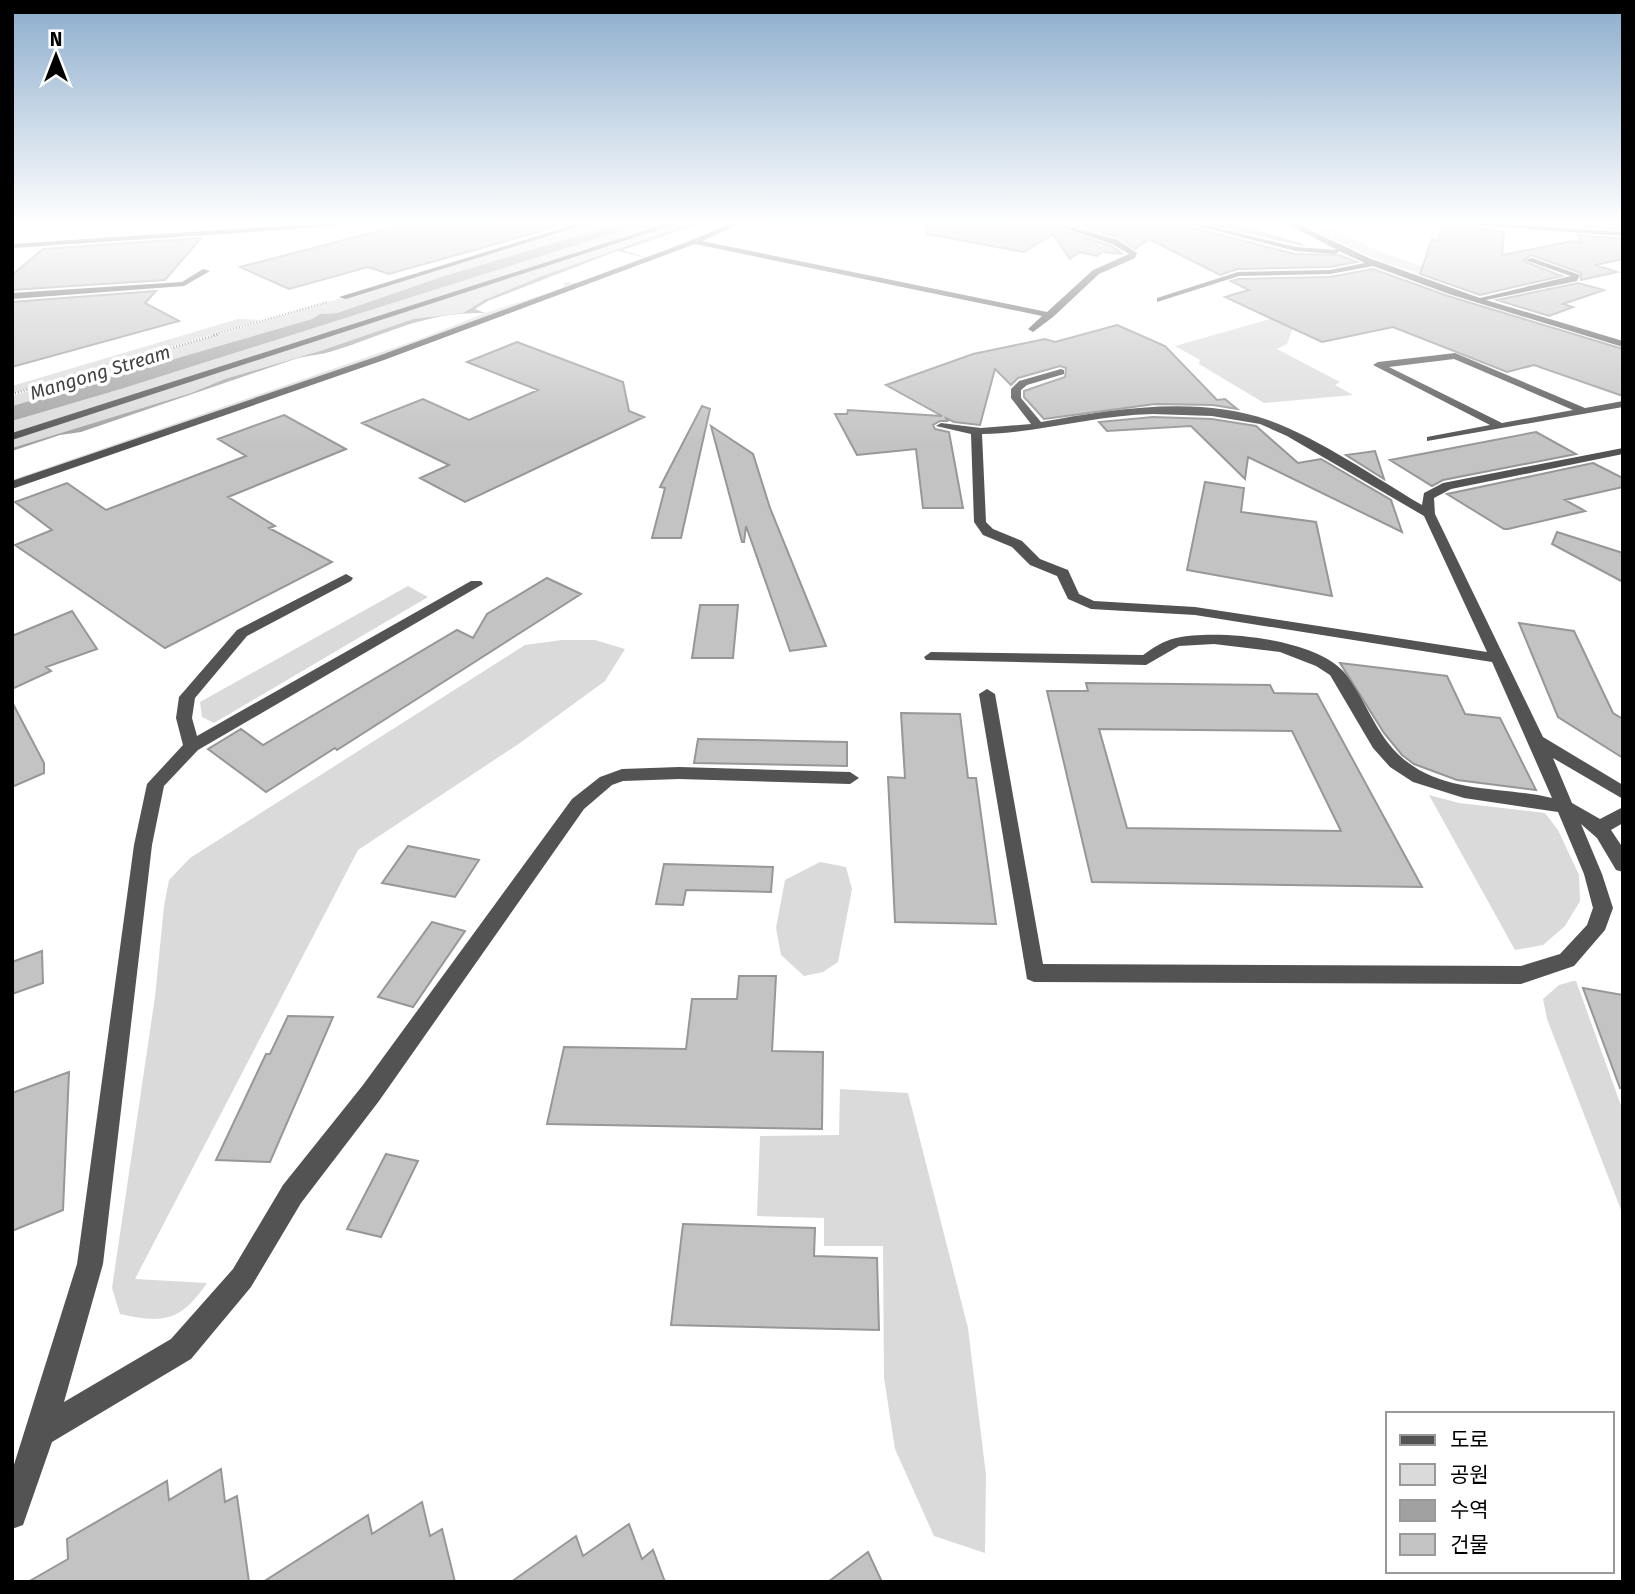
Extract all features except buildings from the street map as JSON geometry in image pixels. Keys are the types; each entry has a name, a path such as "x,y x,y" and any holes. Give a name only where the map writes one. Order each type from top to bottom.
{"street":[{"path":"12,437 448,296"},
{"path":"12,485 381,358 547,296"},
{"path":"958,296 1049,315"},
{"path":"1033,329 1069,296"},
{"path":"1160,300 1171,296"},
{"path":"1472,296 1623,344"},
{"path":"1480,299 1494,296"},
{"path":"1500,426 1378,365 1455,356 1584,411"},
{"path":"1039,426 1016,398 1016,390 1023,383 1061,372"},
{"path":"1431,439 1623,404"},
{"path":"941,426 976,432 1039,426 1103,414 1146,412 1247,417 1270,423 1291,434 1429,514"},
{"path":"976,432 980,522 988,532 1017,544 1035,562 1063,573 1073,596 1091,605 1195,611 1497,658"},
{"path":"987,694 1034,973 1521,975 1567,960 1595,930 1603,908 1593,874 1537,741 1429,514 1429,496 1447,486 1623,451"},
{"path":"192,746 184,718 187,697 242,633 346,578"},
{"path":"12,1514 41,1432 90,1264 143,845 156,784 192,746 476,584"},
{"path":"931,657 1146,660 1175,642 1199,639 1272,645 1310,655 1337,673 1372,736 1390,760 1421,779 1474,794 1564,806 1600,828 1623,865"},
{"path":"1537,741 1623,793"},
{"path":"41,1432 181,1349 242,1278 292,1194 372,1093 578,804 606,781 622,775 679,773 850,778"},
{"path":"1600,828 1623,814"}],"path":[{"path":"12,394 343,297"}],"green space":[{"path":"347,296 385,296 337,313 320,314 312,319 12,406 12,396"},
{"path":"414,296 446,296 12,436 12,421"},
{"path":"451,296 493,296 463,313 413,319 320,351 225,379 191,393 12,448 12,438"},
{"path":"544,296 12,483 12,480 425,337 485,313"},
{"path":"1351,296 1377,311 1292,330 1287,344 1277,349 1340,382 1335,385 1353,395 1264,403 1199,364 1200,360 1175,346"},
{"path":"238,319 261,320 12,393 12,386"},
{"path":"408,586 428,597 214,723 202,717 200,702"},
{"path":"562,640 595,640 625,649 605,681 520,743 358,850 135,1279 207,1283 189,1305 170,1316 148,1319 120,1314 112,1288 155,997 169,880 190,858 525,645"},
{"path":"1429,795 1459,803 1545,813 1558,830 1579,875 1580,901 1565,926 1543,945 1515,950"},
{"path":"820,862 846,867 852,889 838,962 823,972 804,976 781,955 776,928 785,880"},
{"path":"1576,981 1623,1111 1623,1215 1547,1019 1543,999 1559,985"},
{"path":"840,1089 908,1093 968,1328 986,1475 985,1553 934,1536 895,1449 884,1378 883,1246 824,1246 824,1218 757,1216 760,1136 839,1135"}],"water":[{"path":"385,296 414,296 12,421 12,406 312,319 320,314 337,313"},
{"path":"500,296 475,309 485,313 443,316 406,325 333,351 295,359 81,432 60,435 12,451 12,448 191,393 225,379 320,351 413,319 463,313 484,300"}],"water label":[{"name":"Mangong Stream","path":"100,372"}]}
